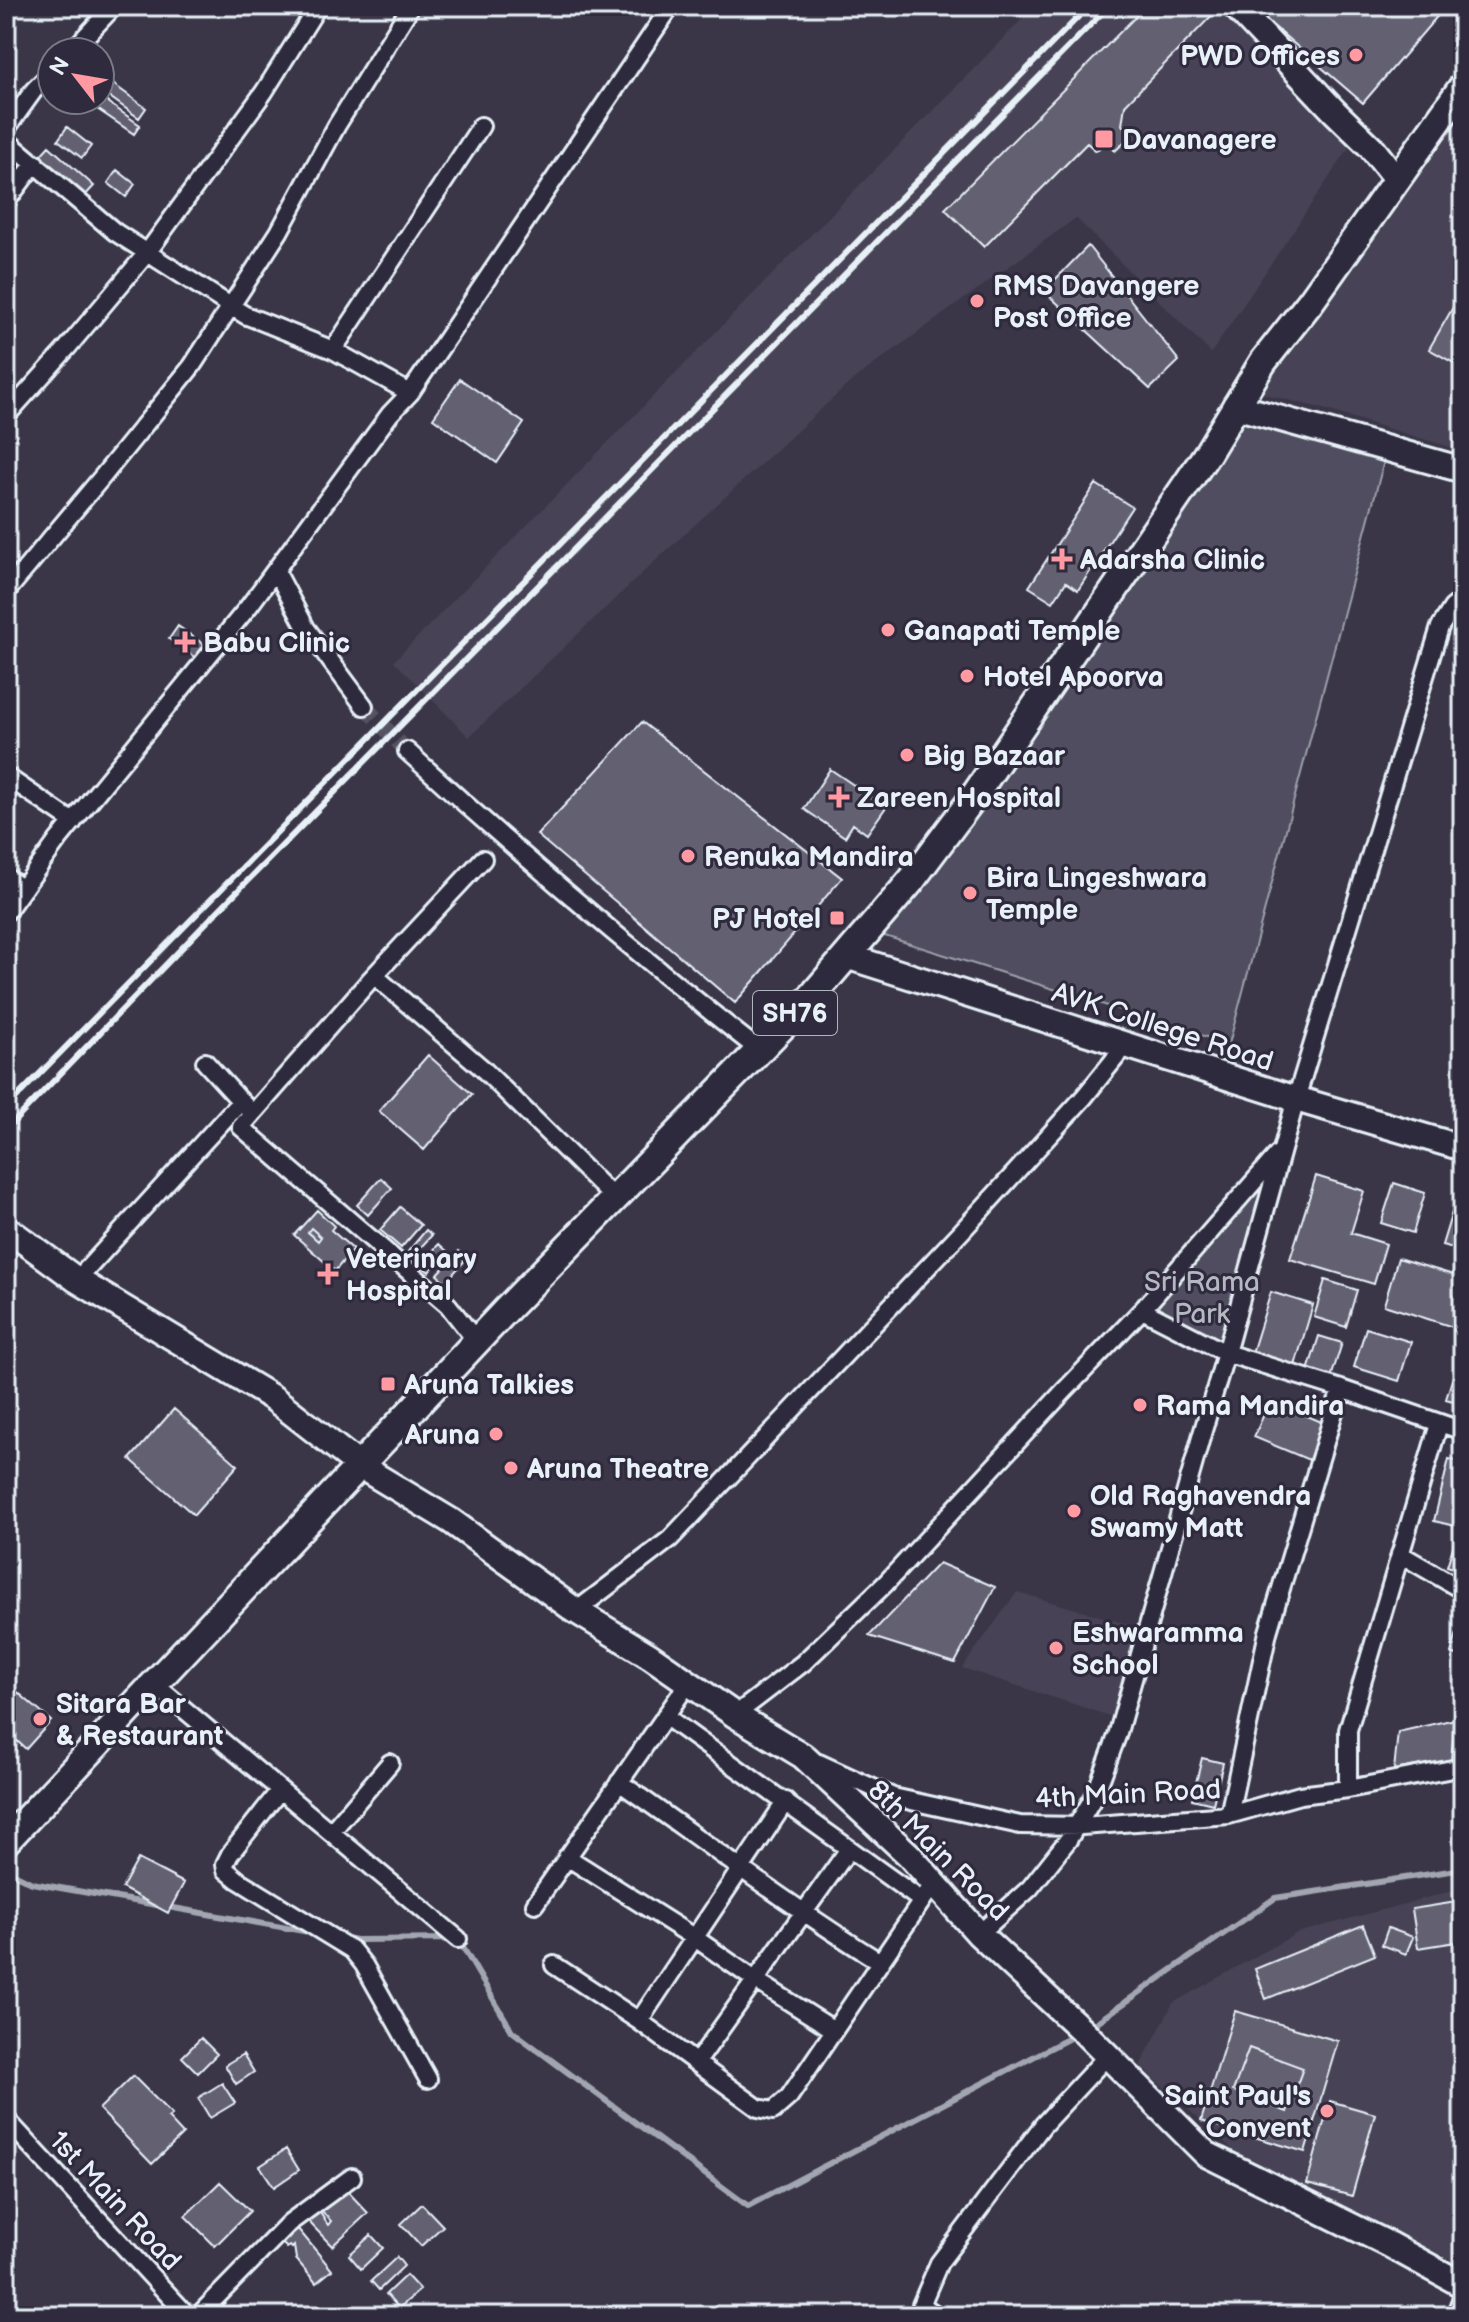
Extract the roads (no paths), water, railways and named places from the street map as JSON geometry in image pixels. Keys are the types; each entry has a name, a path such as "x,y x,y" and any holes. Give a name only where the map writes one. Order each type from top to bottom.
{"main road":[{"name":"SH76","path":"6,1841 477,1342 813,995 911,881 970,802 1207,454 1263,362 1311,301 1463,86"}],"street":[{"path":"86,36 114,6"},
{"path":"6,416 147,253 264,92 318,6"},
{"path":"6,592 192,366 279,232 337,125 411,6"},
{"path":"6,912 73,822 276,571 390,414 410,393 671,6"},
{"path":"1235,6 1400,177"},
{"path":"1245,6 1376,140 1400,177"},
{"path":"6,129 36,88"},
{"path":"333,350 481,126"},
{"path":"6,140 115,232 232,307 333,350 410,393"},
{"path":"6,202 35,163"},
{"path":"1235,406 1463,470"},
{"path":"276,571 306,628 364,706"},
{"path":"979,1934 1030,1888 1077,1826 1095,1795 1117,1736 1296,1099 1440,627 1452,608 1463,599"},
{"path":"407,751 496,833 677,986 760,1051"},
{"path":"6,776 73,822"},
{"path":"477,1342 448,1305 241,1127 483,859"},
{"path":"6,877 23,889"},
{"name":"AVK College Road","path":"846,956 1125,1046 1463,1148"},
{"path":"375,976 482,1068 615,1199"},
{"path":"576,1611 670,1539 961,1232 1084,1097 1125,1046"},
{"path":"205,1062 253,1114"},
{"path":"77,1280 241,1101"},
{"path":"735,1715 803,1663 885,1584 1142,1310 1282,1150"},
{"name":"8th Main Road","path":"6,1228 77,1280 273,1398 360,1466 451,1521 576,1611 803,1756 909,1855 928,1892 979,1934 1108,2055 1206,2154 1388,2244 1463,2285"},
{"path":"1142,1310 1226,1353 1463,1431"},
{"path":"1229,1815 1268,1632 1341,1389"},
{"path":"1348,1789 1348,1730 1439,1424"},
{"path":"1400,1554 1463,1589"},
{"path":"535,1904 689,1682"},
{"path":"154,1684 458,1939"},
{"path":"554,1965 639,2021 758,2108 773,2111 789,2097 928,1892 849,1849 665,1716"},
{"name":"4th Main Road","path":"803,1756 893,1797 1020,1825 1077,1826 1229,1815 1300,1795 1463,1767"},
{"path":"331,1832 390,1763"},
{"path":"619,1782 803,1914 880,1962"},
{"path":"280,1790 230,1854 225,1864 226,1870 352,1950 372,1978 428,2079"},
{"path":"639,2021 786,1801"},
{"path":"697,2062 849,1849"},
{"path":"567,1857 834,2030"},
{"path":"938,2316 921,2305 939,2263 1043,2125 1108,2055"},
{"name":"1st Main Road","path":"6,2119 179,2313"},
{"path":"198,2316 289,2223 352,2177"},
{"path":"1455,2316 1463,2295"}],"waterway":[{"path":"1087,2029 1275,1898 1463,1869"},
{"path":"6,1870 32,1883 315,1933"},
{"path":"345,1938 458,1939 512,2031 748,2206 1077,2034"}],"tunnel":[{"path":"364,706 407,751"}],"railway":[{"path":"6,1108 1089,6"},
{"path":"6,1130 1109,6"}],"place":[{"name":"PWD Offices","path":"1356,55"},
{"name":"Davanagere","path":"1104,139"},
{"name":"RMS Davangere Post Office","path":"977,301"},
{"name":"Adarsha Clinic","path":"1062,559"},
{"name":"Ganapati Temple","path":"888,630"},
{"name":"Babu Clinic","path":"185,642"},
{"name":"Hotel Apoorva","path":"967,676"},
{"name":"Big Bazaar","path":"907,755"},
{"name":"Zareen Hospital","path":"839,797"},
{"name":"Renuka Mandira","path":"688,856"},
{"name":"Bira Lingeshwara Temple","path":"970,893"},
{"name":"PJ Hotel","path":"837,918"},
{"name":"Veterinary Hospital","path":"328,1274"},
{"name":"Aruna Talkies","path":"388,1384"},
{"name":"Rama Mandira","path":"1140,1405"},
{"name":"Aruna","path":"496,1434"},
{"name":"Aruna Theatre","path":"511,1468"},
{"name":"Old Raghavendra Swamy Matt","path":"1074,1511"},
{"name":"Eshwaramma School","path":"1056,1648"},
{"name":"Sitara Bar & Restaurant","path":"40,1719"},
{"name":"Saint Paul's Convent","path":"1327,2111"}],"park label":[{"name":"Sri Rama Park","path":"1202,1297"}]}
